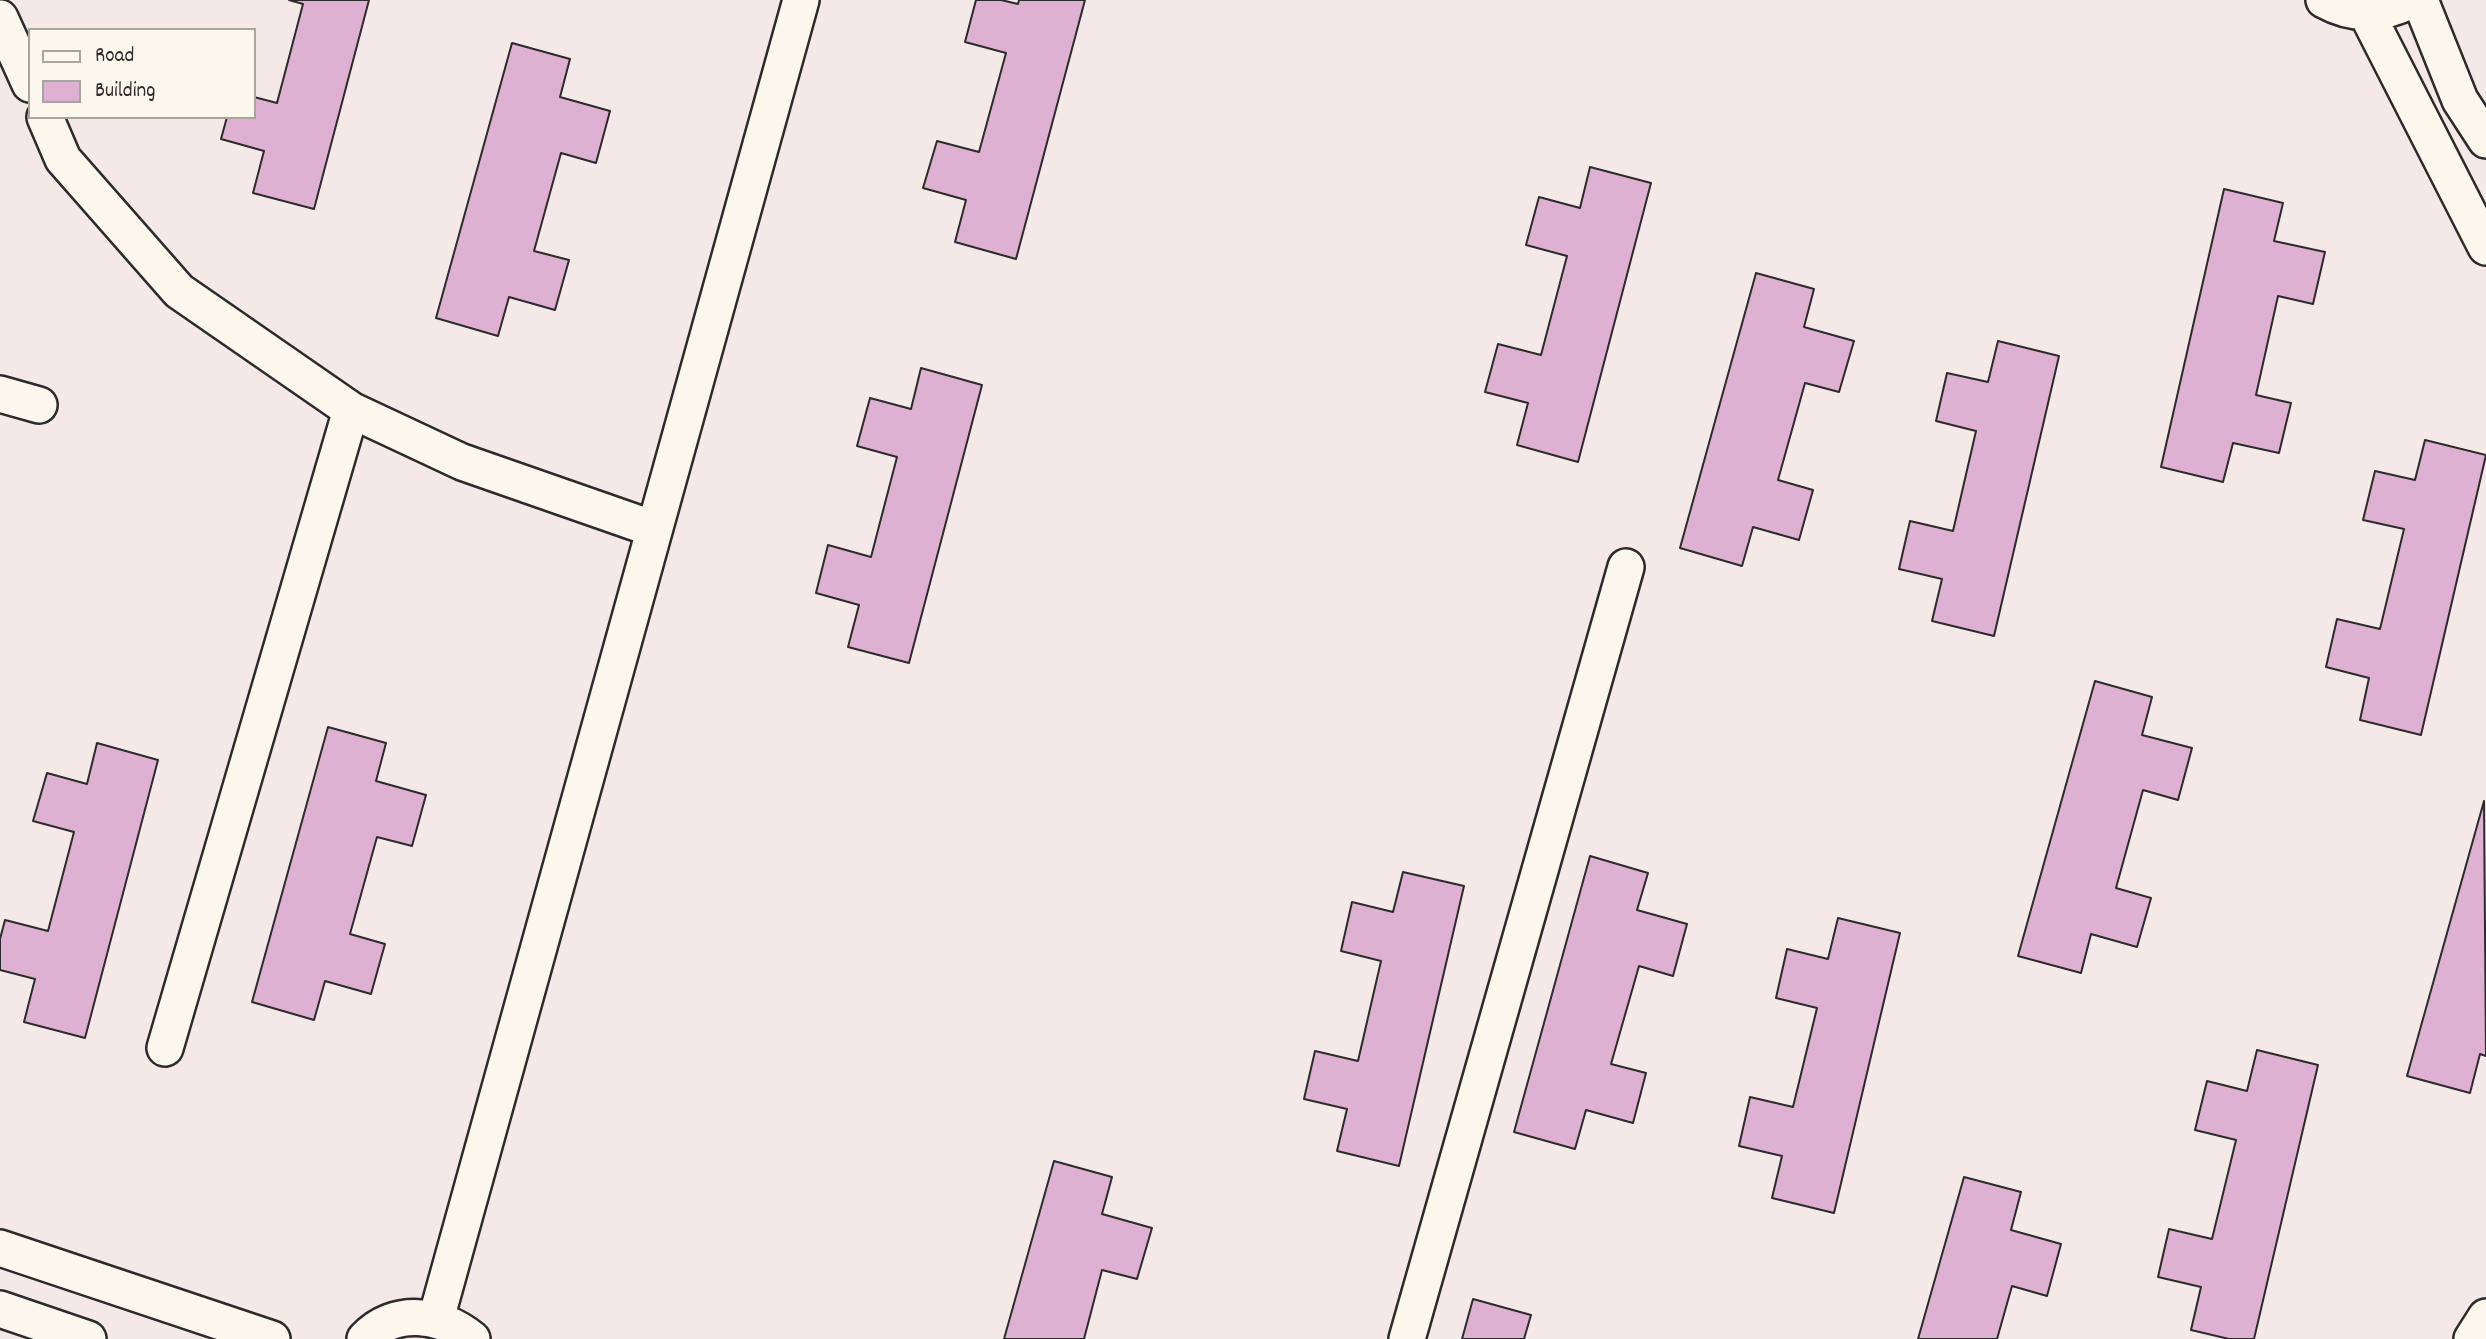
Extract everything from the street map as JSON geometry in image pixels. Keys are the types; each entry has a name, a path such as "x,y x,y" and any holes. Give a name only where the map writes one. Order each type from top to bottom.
{"street":[{"path":"436,1319 802,0"},
{"path":"2323,0 2339,8 2367,14 2394,9 2411,0"},
{"path":"2420,0 2460,100 2486,141"},
{"path":"2367,14 2486,247"},
{"path":"0,18 28,80"},
{"path":"46,119 63,159 179,291 351,410 462,462 654,529"},
{"path":"0,394 39,405"},
{"path":"165,1048 351,410"},
{"path":"1407,1339 1626,567"},
{"path":"0,1248 272,1339"},
{"path":"0,1309 88,1339"},
{"path":"2472,1339 2486,1317"},
{"path":"365,1339 384,1325 401,1319 436,1319 459,1328 472,1339"}],"building":[{"path":"289,0 369,0 314,209 253,193 264,151 221,139 226,119 256,119 256,98 277,103 303,4"},
{"path":"976,0 1001,0 1018,4 1019,0 1085,0 1016,259 955,242 966,200 923,188 937,141 979,152 1006,53 965,42"},
{"path":"512,43 570,59 560,97 610,111 596,163 561,153 534,251 569,260 555,310 509,297 498,336 436,318"},
{"path":"1590,167 1651,183 1578,462 1517,445 1528,403 1485,392 1498,344 1541,355 1567,256 1526,245 1539,197 1580,208"},
{"path":"2224,189 2283,203 2274,241 2325,252 2313,304 2278,296 2256,395 2291,403 2279,453 2233,443 2223,482 2161,467"},
{"path":"1756,273 1814,289 1804,327 1854,341 1839,392 1805,383 1778,480 1813,490 1799,540 1753,527 1742,566 1680,548"},
{"path":"1998,341 2059,356 1994,636 1932,621 1942,579 1899,569 1910,521 1953,531 1976,431 1936,421 1947,373 1988,382"},
{"path":"921,368 982,385 909,663 848,647 859,605 816,593 828,545 871,557 897,457 857,446 870,398 911,409"},
{"path":"2425,440 2486,455 2421,735 2360,720 2369,678 2326,667 2337,619 2380,629 2404,529 2363,520 2375,471 2415,480"},
{"path":"2095,681 2152,697 2142,735 2192,748 2178,800 2143,790 2116,888 2151,898 2137,947 2091,934 2081,973 2018,956"},
{"path":"328,727 386,743 376,781 426,795 412,846 377,837 350,934 385,944 371,994 325,981 314,1020 252,1002"},
{"path":"97,743 158,760 85,1038 24,1022 35,979 0,970 0,939 5,920 48,931 74,832 33,821 47,773 87,784"},
{"path":"2484,801 2486,1056 2480,1054 2470,1093 2407,1076"},
{"path":"1590,856 1648,873 1637,910 1687,924 1673,976 1639,966 1611,1064 1646,1073 1633,1123 1586,1110 1575,1149 1514,1132"},
{"path":"1403,872 1464,886 1399,1166 1337,1151 1347,1109 1304,1099 1315,1051 1358,1061 1381,961 1341,951 1352,902 1393,912"},
{"path":"1838,918 1900,933 1834,1213 1772,1198 1782,1156 1739,1146 1750,1097 1793,1107 1817,1008 1776,998 1787,949 1828,959"},
{"path":"2257,1050 2318,1065 2254,1339 2229,1339 2191,1330 2201,1287 2158,1277 2169,1229 2212,1239 2236,1140 2195,1130 2207,1081 2247,1091"},
{"path":"1054,1161 1112,1177 1102,1214 1152,1228 1137,1279 1102,1270 1084,1339 1004,1339"},
{"path":"1964,1177 2021,1192 2011,1230 2061,1244 2047,1296 2012,1286 1997,1339 1918,1339"},
{"path":"1473,1299 1531,1315 1524,1339 1462,1339"}]}
